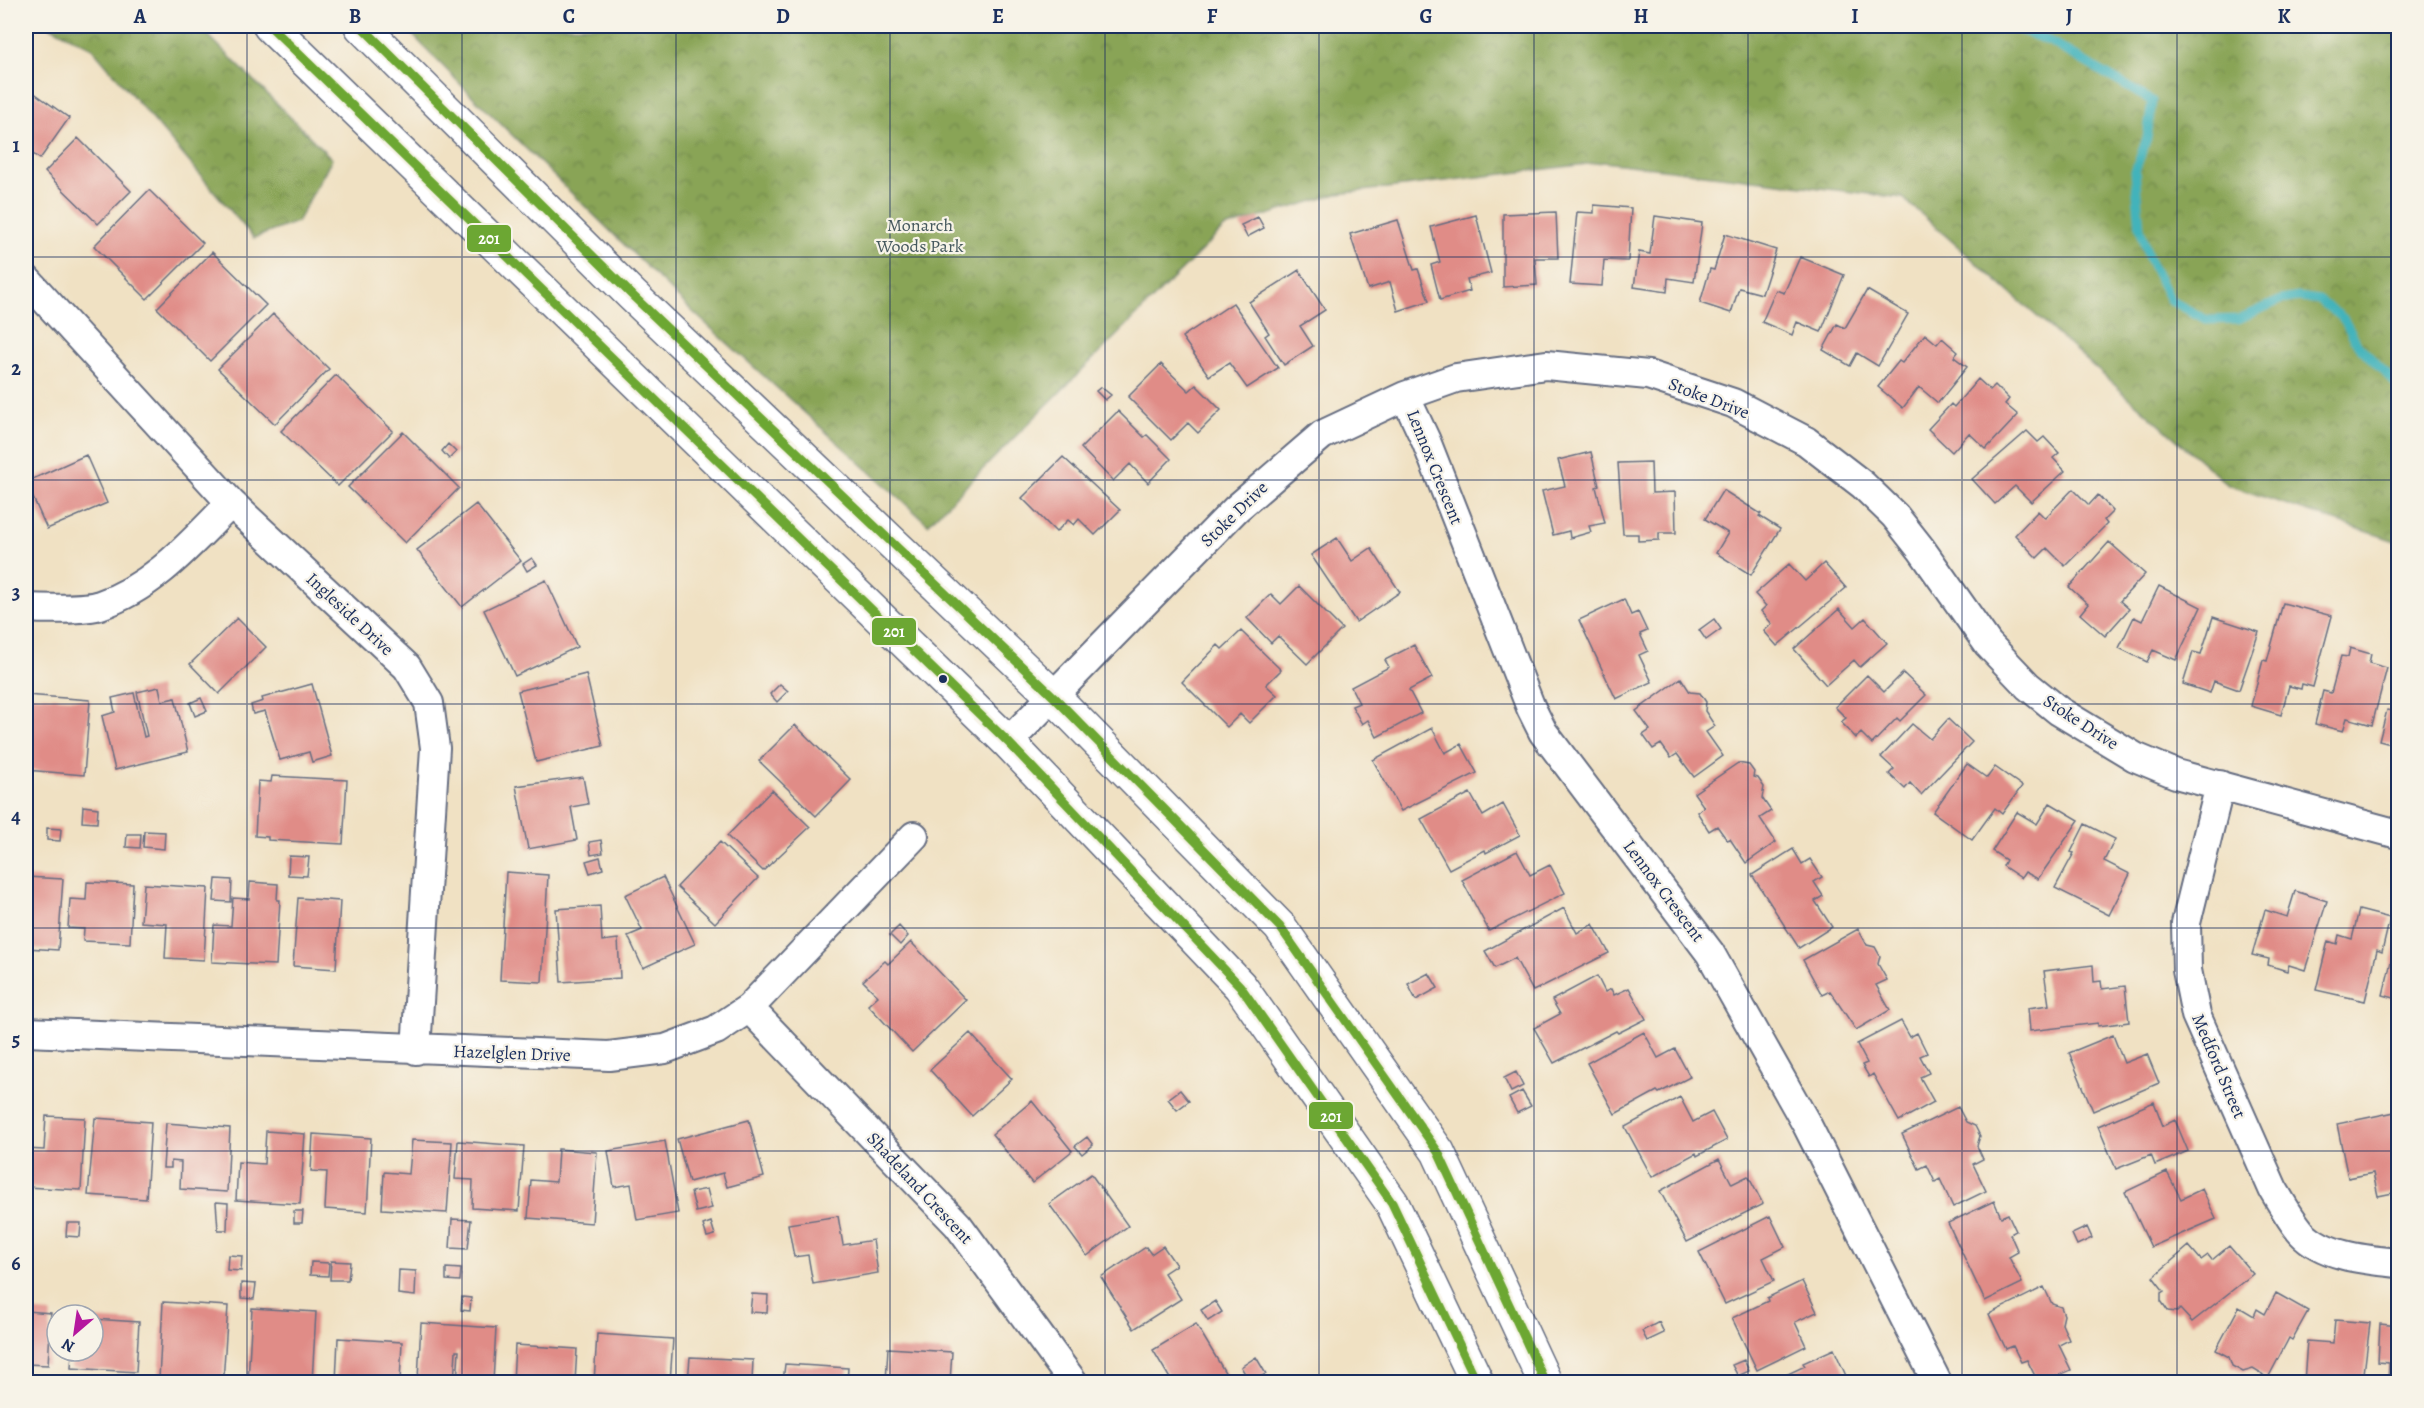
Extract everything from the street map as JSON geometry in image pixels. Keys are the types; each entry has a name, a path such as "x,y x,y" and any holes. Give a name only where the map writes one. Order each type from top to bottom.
{"main road":[{"path":"270,26 1008,742 1240,986 1392,1203 1478,1383"},
{"path":"361,26 632,295 1054,697 1280,927 1438,1152 1545,1383"}],"street":[{"name":"Ingleside Drive","path":"26,279 231,503 407,667 429,703 435,748 416,1050"},
{"name":"Stoke Drive","path":"1008,742 1236,509 1322,435 1405,396 1456,378 1546,366 1648,375 1733,404 1806,441 1863,485 1894,516 1914,540 1988,644 2028,686 2059,711 2136,757 2176,774 2398,834"},
{"name":"Lennox Crescent","path":"1405,396 1426,441 1531,708 1543,732 1710,953 1807,1125 1937,1383"},
{"path":"26,608 98,606 140,586 171,562 231,503"},
{"name":"Medford Street","path":"2220,785 2186,923 2187,970 2196,1015 2273,1189 2303,1234 2330,1250 2359,1260 2398,1263"},
{"name":"Hazelglen Drive","path":"26,1032 416,1050 609,1056 664,1049 716,1030 749,1008 914,836"},
{"name":"Shadeland Crescent","path":"749,1008 958,1225 1073,1383"}],"green space":[{"path":"49,26 199,26 332,159 297,222 254,238 92,48"},
{"name":"Monarch Woods Park","path":"404,26 2398,26 2398,542 2228,485 1903,198 1604,162 1337,194 1224,228 928,524 693,312 468,92"}],"building":[{"path":"26,87 69,118 40,159 26,149"},
{"path":"78,138 131,191 98,224 45,172"},
{"path":"149,190 203,243 147,299 94,246"},
{"path":"1594,205 1631,208 1628,261 1604,260 1602,286 1570,284 1577,212 1594,213"},
{"path":"1556,212 1558,258 1535,258 1537,285 1503,287 1503,214"},
{"path":"1476,215 1491,273 1467,279 1470,291 1440,300 1431,265 1440,262 1431,227"},
{"path":"1655,216 1702,223 1694,282 1668,278 1667,292 1634,287 1639,252 1650,254"},
{"path":"1258,217 1264,228 1247,237 1241,225"},
{"path":"1398,220 1414,270 1418,269 1429,301 1398,311 1390,282 1368,289 1350,234"},
{"path":"1725,234 1776,250 1762,294 1739,288 1731,313 1700,303 1710,269 1714,270"},
{"path":"212,252 266,305 210,361 157,308"},
{"path":"1800,257 1844,275 1821,332 1797,322 1792,335 1762,322 1776,290 1784,293"},
{"path":"1299,270 1325,310 1300,326 1313,346 1284,365 1265,336 1269,333 1249,302"},
{"path":"1867,290 1908,314 1878,366 1857,353 1850,366 1823,350 1837,324 1845,328"},
{"path":"1233,303 1278,368 1247,388 1229,363 1209,376 1182,337"},
{"path":"273,314 329,369 275,424 218,369"},
{"path":"1925,334 1937,344 1942,338 1958,352 1954,357 1967,367 1938,403 1919,387 1903,408 1878,387 1899,361 1902,363"},
{"path":"1161,364 1189,391 1196,385 1221,410 1198,433 1188,423 1171,440 1128,397"},
{"path":"336,375 393,431 338,486 281,431"},
{"path":"1978,379 1990,390 1995,385 2009,399 2005,404 2018,415 1986,449 1969,433 1952,452 1928,429 1951,404 1954,407"},
{"path":"1101,387 1111,395 1105,400 1096,391"},
{"path":"1118,411 1144,437 1147,435 1171,459 1148,483 1130,464 1113,481 1081,448"},
{"path":"2027,431 2038,442 2044,437 2059,453 2053,458 2065,471 2031,502 2015,486 1995,504 1972,479"},
{"path":"403,432 459,488 405,543 348,487"},
{"path":"448,444 456,452 449,459 442,451"},
{"path":"1591,452 1599,486 1596,487 1605,523 1589,526 1591,532 1570,538 1569,531 1553,535 1542,491 1565,486 1558,460"},
{"path":"86,455 107,503 47,529 26,482"},
{"path":"1063,457 1120,510 1095,535 1079,519 1074,525 1068,520 1056,532 1022,498"},
{"path":"1651,462 1652,493 1675,492 1676,533 1659,533 1659,540 1638,541 1638,534 1623,534 1618,463"},
{"path":"2073,489 2089,505 2098,495 2113,511 2104,520 2107,524 2065,566 2047,548 2037,558 2015,535 2038,511 2045,518"},
{"path":"1723,490 1780,529 1751,575 1716,553 1728,533 1705,519"},
{"path":"476,504 521,561 462,607 417,550"},
{"path":"1337,538 1352,561 1371,548 1400,592 1356,622 1311,555"},
{"path":"2109,542 2145,574 2120,601 2129,609 2105,636 2080,614 2088,604 2069,587"},
{"path":"532,558 537,565 527,571 523,564"},
{"path":"1824,563 1846,588 1777,646 1764,631 1772,624 1761,611 1766,606 1755,594 1789,564 1805,581"},
{"path":"546,580 577,647 515,676 484,610"},
{"path":"1299,586 1342,629 1307,664 1278,636 1271,643 1247,618 1271,594 1281,604"},
{"path":"2159,586 2201,607 2176,660 2153,650 2147,662 2119,648 2134,617 2142,621"},
{"path":"1624,599 1631,615 1638,612 1647,631 1640,634 1648,651 1639,655 1652,682 1616,699 1579,620"},
{"path":"2283,603 2332,616 2313,687 2302,684 2301,689 2289,686 2281,715 2251,706 2263,660 2267,661"},
{"path":"1839,609 1855,627 1865,618 1887,643 1860,667 1854,660 1826,685 1794,649"},
{"path":"2213,617 2259,632 2239,690 2214,681 2210,693 2183,684 2193,652 2201,654"},
{"path":"237,618 266,647 219,694 190,664"},
{"path":"1714,619 1721,629 1706,640 1699,630"},
{"path":"1241,631 1281,670 1266,685 1277,695 1249,723 1240,714 1227,727 1182,682 1218,645 1222,649"},
{"path":"1414,645 1432,678 1409,690 1421,713 1377,737 1368,720 1362,724 1352,706 1359,703 1351,687 1389,667 1385,660"},
{"path":"2350,648 2371,654 2369,663 2387,668 2372,725 2347,718 2343,731 2315,724 2323,691 2331,693 2341,656 2348,657"},
{"path":"1903,673 1926,695 1900,721 1897,718 1872,744 1861,733 1856,738 1841,722 1846,718 1835,707 1867,675 1884,692"},
{"path":"586,674 603,746 536,762 518,691"},
{"path":"1681,678 1690,692 1700,693 1706,702 1705,711 1715,726 1706,732 1723,756 1694,777 1677,754 1671,758 1661,744 1653,749 1643,735 1650,730 1636,711"},
{"path":"312,684 332,756 312,762 309,752 280,760 265,711 253,714 251,705 263,701 262,698"},
{"path":"780,684 788,691 777,702 770,694"},
{"path":"159,687 162,701 175,698 188,752 115,770 102,716 115,712 112,698 134,693 144,737 147,736 137,692"},
{"path":"26,695 90,700 84,775 26,770"},
{"path":"2398,697 2398,746 2379,741 2387,710 2394,711"},
{"path":"201,698 207,711 195,716 190,703"},
{"path":"1948,719 1972,742 1921,795 1910,783 1905,789 1889,774 1894,769 1881,757 1912,724 1930,739"},
{"path":"795,725 851,780 816,816 759,761"},
{"path":"1432,728 1445,753 1461,744 1477,773 1401,811 1373,760"},
{"path":"1738,763 1749,765 1754,772 1753,777 1758,778 1764,787 1762,798 1771,811 1760,818 1776,842 1746,863 1730,839 1727,840 1717,826 1709,831 1697,812 1704,807 1694,793"},
{"path":"1967,764 1987,778 1995,767 2022,786 2002,814 1995,808 1972,840 1933,812"},
{"path":"272,776 347,780 343,844 268,840 268,837 255,836 258,781 271,782"},
{"path":"583,777 588,804 571,807 577,840 528,849 516,786"},
{"path":"772,790 810,827 763,871 727,836"},
{"path":"1470,793 1483,816 1503,804 1520,835 1449,869 1421,819"},
{"path":"2050,803 2079,820 2038,879 2025,872 2021,878 2003,866 2006,860 1992,851 2017,812 2037,824"},
{"path":"83,806 98,808 97,823 82,822"},
{"path":"2085,824 2115,839 2104,861 2130,874 2109,915 2055,888 2074,853 2071,852"},
{"path":"47,828 61,829 60,841 47,840"},
{"path":"144,831 165,832 164,849 143,847"},
{"path":"127,834 141,834 140,848 126,847"},
{"path":"601,840 603,853 591,855 589,842"},
{"path":"720,842 758,878 715,923 677,887"},
{"path":"1793,849 1802,864 1810,859 1822,877 1814,882 1823,896 1815,901 1832,927 1799,948 1752,875"},
{"path":"1517,851 1530,875 1550,865 1565,893 1489,931 1462,880"},
{"path":"289,856 309,857 307,876 288,875"},
{"path":"600,857 603,869 590,873 586,861"},
{"path":"506,872 548,875 542,982 500,980"},
{"path":"26,877 63,879 58,950 26,948"},
{"path":"663,877 695,944 643,968 628,936 642,930 625,895"},
{"path":"216,879 232,880 231,902 214,901"},
{"path":"87,882 133,884 130,943 83,941 84,929 68,928 70,899 86,900"},
{"path":"250,882 278,884 277,900 280,900 276,965 212,962 214,925 231,926 233,898 249,899"},
{"path":"144,884 208,888 204,960 165,958 167,924 141,922"},
{"path":"2295,891 2327,901 2305,970 2289,965 2287,971 2268,965 2269,959 2252,955 2265,910 2287,917"},
{"path":"298,898 340,901 336,969 293,966"},
{"path":"600,906 602,941 618,939 620,978 561,982 556,909"},
{"path":"1564,908 1577,933 1593,924 1609,953 1533,991 1515,958 1495,968 1485,951"},
{"path":"2359,910 2390,918 2382,952 2377,950 2365,1001 2316,990 2328,941 2337,944 2339,935 2352,939"},
{"path":"899,926 908,936 900,945 890,935"},
{"path":"1858,929 1867,945 1875,947 1880,956 1878,964 1887,980 1876,985 1890,1010 1856,1030 1830,991 1822,995 1803,960"},
{"path":"2398,933 2398,999 2383,995"},
{"path":"911,942 966,1000 912,1052 868,1005 878,996 863,981 885,961 888,964"},
{"path":"2093,965 2094,982 2101,981 2102,989 2125,986 2129,1022 2098,1026 2098,1023 2030,1031 2028,1008 2049,1005 2044,971"},
{"path":"1429,973 1438,988 1416,1000 1408,984"},
{"path":"1597,976 1605,992 1611,989 1614,995 1629,988 1646,1019 1618,1033 1616,1031 1554,1063 1534,1028 1560,1014 1552,1000"},
{"path":"1901,1021 1910,1037 1917,1033 1927,1053 1920,1056 1929,1073 1920,1077 1934,1102 1899,1121 1873,1074 1869,1077 1862,1065 1867,1063 1857,1044"},
{"path":"1644,1032 1658,1058 1675,1049 1690,1077 1659,1093 1657,1091 1615,1114 1587,1063"},
{"path":"970,1033 1012,1079 972,1116 930,1070"},
{"path":"2113,1035 2124,1063 2147,1054 2159,1083 2093,1111 2069,1053"},
{"path":"1516,1072 1523,1086 1511,1092 1504,1078"},
{"path":"1180,1090 1189,1101 1177,1110 1168,1099"},
{"path":"1522,1091 1531,1106 1517,1113 1509,1098"},
{"path":"1680,1097 1693,1122 1712,1112 1727,1140 1697,1156 1696,1153 1652,1177 1625,1127"},
{"path":"1032,1101 1072,1151 1032,1183 992,1134"},
{"path":"2154,1102 2163,1126 2175,1120 2188,1151 2155,1165 2151,1155 2116,1169 2098,1126"},
{"path":"1958,1107 1966,1122 1975,1126 1980,1136 1977,1146 1983,1159 1973,1164 1986,1191 1953,1207 1940,1179 1935,1182 1927,1165 1919,1169 1902,1134"},
{"path":"2395,1112 2398,1129 2398,1192 2378,1196 2373,1173 2348,1178 2337,1124"},
{"path":"46,1116 85,1118 81,1190 26,1187 26,1149 44,1150"},
{"path":"95,1118 151,1122 146,1199 88,1195"},
{"path":"749,1120 764,1177 727,1187 723,1173 689,1182 677,1139"},
{"path":"166,1123 230,1128 227,1192 180,1189 181,1162 171,1161 171,1168 163,1168"},
{"path":"266,1131 305,1134 300,1204 236,1200 238,1162 264,1164"},
{"path":"313,1134 371,1138 367,1212 325,1209 327,1172 311,1171"},
{"path":"1087,1137 1093,1145 1082,1154 1075,1146"},
{"path":"412,1140 452,1142 447,1213 382,1209 384,1172 409,1174"},
{"path":"458,1141 524,1146 519,1211 472,1208 473,1180 455,1179"},
{"path":"665,1141 678,1213 637,1220 631,1184 614,1187 608,1151"},
{"path":"558,1149 597,1152 592,1223 528,1218 531,1180 556,1182"},
{"path":"1719,1159 1732,1184 1748,1176 1763,1204 1687,1242 1660,1191"},
{"path":"2167,1172 2181,1199 2202,1189 2216,1219 2151,1247 2125,1192"},
{"path":"1091,1174 1128,1226 1087,1256 1049,1204"},
{"path":"707,1189 712,1208 696,1212 691,1192"},
{"path":"1994,1201 2001,1217 2008,1214 2016,1231 2010,1234 2018,1252 2009,1257 2022,1283 1985,1301 1948,1223"},
{"path":"216,1202 228,1203 227,1230 218,1230"},
{"path":"294,1211 303,1211 302,1223 294,1223"},
{"path":"838,1216 843,1245 873,1240 878,1273 813,1284 808,1255 794,1257 788,1224"},
{"path":"1770,1216 1785,1247 1763,1258 1774,1281 1725,1304 1699,1252"},
{"path":"452,1219 471,1220 468,1249 450,1248"},
{"path":"711,1222 715,1235 707,1237 703,1225"},
{"path":"67,1223 81,1223 80,1237 66,1236"},
{"path":"2087,1227 2092,1238 2077,1245 2072,1234"},
{"path":"1163,1246 1176,1265 1164,1273 1181,1299 1134,1329 1101,1277 1146,1247 1151,1254"},
{"path":"2189,1246 2201,1260 2208,1255 2212,1260 2229,1246 2253,1274 2192,1322 2180,1309 2177,1312 2168,1311 2161,1301 2161,1293 2164,1291 2153,1277"},
{"path":"228,1255 242,1256 241,1271 227,1270"},
{"path":"331,1261 350,1262 348,1280 330,1280"},
{"path":"311,1262 329,1263 328,1276 310,1275"},
{"path":"446,1268 461,1269 460,1281 446,1280"},
{"path":"399,1270 416,1271 415,1296 398,1294"},
{"path":"1802,1281 1817,1312 1795,1322 1806,1346 1757,1370 1732,1318"},
{"path":"241,1283 256,1284 254,1299 241,1298"},
{"path":"2044,1287 2052,1304 2061,1307 2064,1315 2062,1324 2069,1340 2059,1345 2071,1370 2044,1382 2038,1382 2027,1360 2021,1362 2013,1346 2006,1349 1989,1314"},
{"path":"2276,1293 2308,1311 2292,1340 2289,1338 2268,1378 2253,1369 2243,1372 2232,1366 2229,1357 2216,1350 2239,1307 2254,1316 2257,1309 2265,1314"},
{"path":"752,1294 768,1295 767,1313 750,1312"},
{"path":"462,1297 471,1298 470,1311 461,1310"},
{"path":"1215,1301 1222,1312 1208,1321 1201,1310"},
{"path":"163,1302 228,1306 223,1382 159,1379"},
{"path":"252,1308 316,1312 312,1382 248,1382"},
{"path":"26,1311 45,1313 45,1363 48,1365 26,1364"},
{"path":"105,1320 139,1322 136,1372 71,1368 71,1363 105,1363"},
{"path":"2335,1320 2370,1323 2363,1382 2304,1382 2307,1341 2333,1343"},
{"path":"1659,1322 1664,1333 1647,1341 1642,1331"},
{"path":"421,1323 496,1328 493,1382 457,1382 459,1351 456,1351 454,1382 430,1382 430,1380 418,1379"},
{"path":"1196,1324 1229,1379 1224,1382 1172,1382 1153,1350"},
{"path":"2380,1324 2398,1326 2398,1382 2388,1382 2389,1363 2378,1362"},
{"path":"597,1334 673,1339 670,1382 633,1382 633,1377 630,1377 630,1382 594,1382"},
{"path":"338,1338 402,1342 400,1382 336,1382"},
{"path":"515,1345 577,1349 575,1382 513,1382"},
{"path":"888,1348 952,1352 950,1382 886,1382"},
{"path":"1834,1349 1847,1378 1837,1382 1771,1382 1805,1366 1803,1363"},
{"path":"690,1357 753,1360 752,1382 688,1382"},
{"path":"1256,1357 1266,1374 1250,1382 1241,1367"},
{"path":"1744,1360 1749,1371 1738,1376 1732,1365"},
{"path":"785,1364 848,1368 847,1382 783,1382"}],"waterway":[{"path":"2010,26 2051,42 2152,101 2147,138 2135,171 2140,228 2149,259 2170,300 2207,320 2239,319 2281,300 2299,297 2319,300 2343,318 2358,345 2398,386"}],"transit line":[{"name":"201","path":"270,26 1008,742 1240,986 1392,1203 1477,1382"},
{"name":"201","path":"361,26 632,295 1054,697 1280,927 1438,1152 1545,1382"}]}
